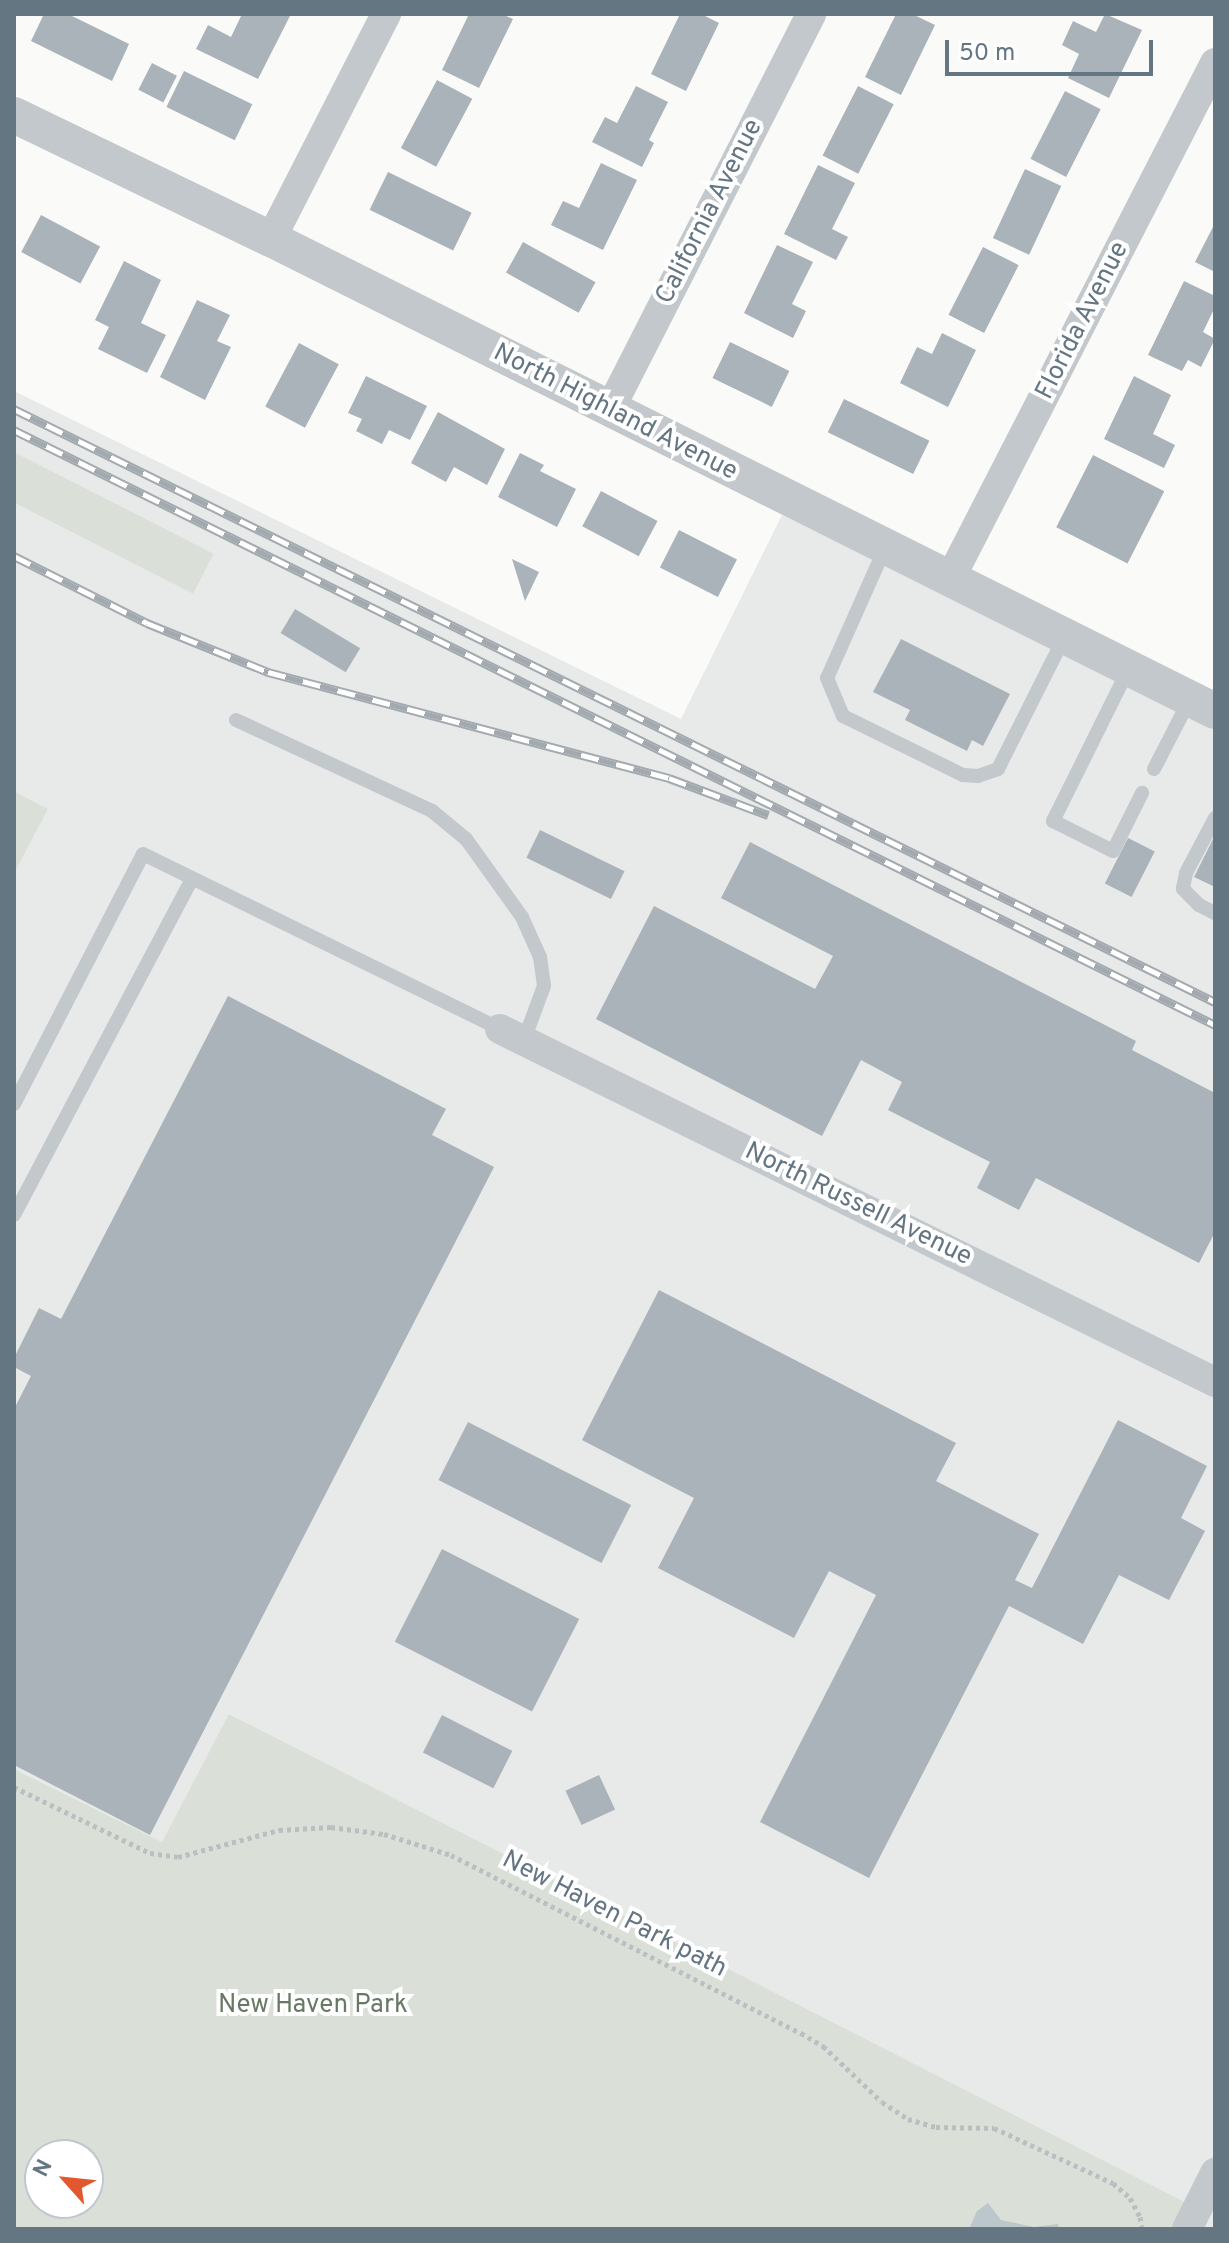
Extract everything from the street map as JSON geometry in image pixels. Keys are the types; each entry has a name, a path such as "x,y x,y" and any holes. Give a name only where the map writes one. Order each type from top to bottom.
{"street":[{"path":"271,239 386,14"},
{"name":"California Avenue","path":"609,411 811,14"},
{"name":"Florida Avenue","path":"950,579 1215,63"},
{"name":"North Highland Avenue","path":"14,115 271,239 609,411 1202,705"},
{"name":"North Russell Avenue","path":"512,1034 1215,1382"},
{"path":"1187,2229 1215,2173"}],"lane":[{"path":"886,548 827,678 832,697 843,716 963,775 978,776 998,769 1065,636"},
{"path":"1129,668 1053,821 1113,851 1142,793"},
{"path":"1154,769 1202,705"},
{"path":"14,1104 143,854 512,1034 544,986 540,957 522,917 466,839 432,811 236,720"},
{"path":"1215,818 1186,873 1183,889 1199,905 1215,913"},
{"path":"14,1215 192,879"}],"path":[{"name":"New Haven Park path","path":"14,1787 150,1853 178,1857 279,1830 331,1827 384,1834 451,1855 801,2033 823,2046 882,2102 908,2119 936,2127 994,2128 1113,2183 1130,2198 1140,2217 1142,2229"}],"shaded area":[{"path":"14,391 681,719 782,515 1215,725 1215,2229 1194,2229 230,1714 162,1842 14,1769 14,874 48,809 14,791 14,497 192,587 212,554 14,452"},
{"path":"988,2203 1001,2220 1034,2227 1058,2224 1059,2229 969,2229 977,2211"}],"green space":[{"path":"14,452 214,554 193,594 14,503"},
{"path":"14,791 48,809 14,874"},
{"name":"New Haven Park","path":"229,1714 1202,2211 1193,2229 14,2229 14,1769 162,1842"}],"building":[{"path":"44,14 68,14 129,44 112,81 31,41"},
{"path":"242,14 291,14 258,79 196,49 208,25 231,37"},
{"path":"469,14 502,14 513,19 479,88 442,70"},
{"path":"680,14 701,14 719,23 686,91 651,74"},
{"path":"896,14 912,14 935,25 901,95 865,77"},
{"path":"1105,14 1142,30 1109,98 1068,78 1079,54 1062,45 1073,21 1096,32"},
{"path":"152,63 177,76 163,102 138,90"},
{"path":"184,71 252,104 235,140 166,107"},
{"path":"437,80 472,99 436,167 401,148"},
{"path":"636,86 668,102 649,140 654,143 642,167 592,142 605,117 617,123"},
{"path":"858,86 894,104 858,174 823,155"},
{"path":"1065,91 1101,109 1066,177 1030,159"},
{"path":"601,163 637,180 603,250 551,225 563,201 579,208"},
{"path":"818,165 855,183 832,229 848,237 836,260 784,234"},
{"path":"1025,169 1061,186 1029,255 993,238"},
{"path":"388,172 472,213 453,251 370,210"},
{"path":"41,215 100,246 80,284 21,252"},
{"path":"1215,223 1215,272 1195,262"},
{"path":"523,242 596,282 579,313 506,273"},
{"path":"777,245 813,262 792,304 806,311 793,338 744,313"},
{"path":"983,247 1019,265 984,333 948,315"},
{"path":"124,261 161,280 141,323 166,335 147,373 98,349 109,327 95,320"},
{"path":"1184,281 1215,296 1215,307 1203,332 1215,339 1201,367 1188,360 1182,371 1148,355"},
{"path":"197,300 230,315 217,341 231,347 205,400 160,377"},
{"path":"942,333 976,350 948,407 900,383 917,347 932,354"},
{"path":"730,342 789,371 772,407 712,378"},
{"path":"299,343 339,364 305,428 265,407"},
{"path":"366,376 427,406 410,440 389,430 382,444 356,431 362,419 348,413"},
{"path":"1134,376 1171,395 1153,434 1175,445 1164,468 1104,439"},
{"path":"844,399 929,441 913,474 828,432"},
{"path":"438,412 505,449 487,485 454,467 446,482 411,463"},
{"path":"520,453 544,465 540,471 576,489 557,527 498,497"},
{"path":"1093,455 1164,491 1128,563 1056,527"},
{"path":"601,491 658,521 639,556 582,526"},
{"path":"679,530 737,560 718,597 660,567"},
{"path":"512,559 539,572 525,601"},
{"path":"295,609 360,648 346,672 281,633"},
{"path":"901,639 1010,694 983,746 972,740 967,751 905,720 910,710 873,692"},
{"path":"540,830 624,871 611,899 526,858"},
{"path":"1215,835 1215,887 1194,877"},
{"path":"1128,838 1155,852 1132,897 1105,883"},
{"path":"750,842 1136,1041 1132,1050 1215,1093 1215,1232 1199,1263 1036,1178 1019,1210 977,1188 990,1162 888,1110 902,1082 861,1060 822,1136 596,1019 654,906 815,989 833,956 721,898"},
{"path":"228,996 446,1109 432,1135 494,1167 150,1835 14,1765 14,1409 31,1376 14,1367 14,1358 39,1308 61,1319"},
{"path":"659,1290 956,1443 936,1481 1039,1534 1015,1580 1032,1588 1118,1420 1207,1466 1181,1518 1205,1531 1169,1600 1119,1575 1083,1644 1009,1606 869,1878 760,1822 876,1595 829,1571 794,1638 658,1568 694,1498 582,1440"},
{"path":"468,1422 631,1505 602,1563 438,1480"},
{"path":"442,1549 579,1619 532,1712 395,1642"},
{"path":"442,1715 512,1751 493,1788 423,1752"},
{"path":"599,1775 615,1809 582,1825 565,1791"}],"railway":[{"path":"14,409 1215,1002"},
{"path":"14,430 1215,1025"},
{"path":"14,556 147,623 268,672 669,778 768,815"}]}
